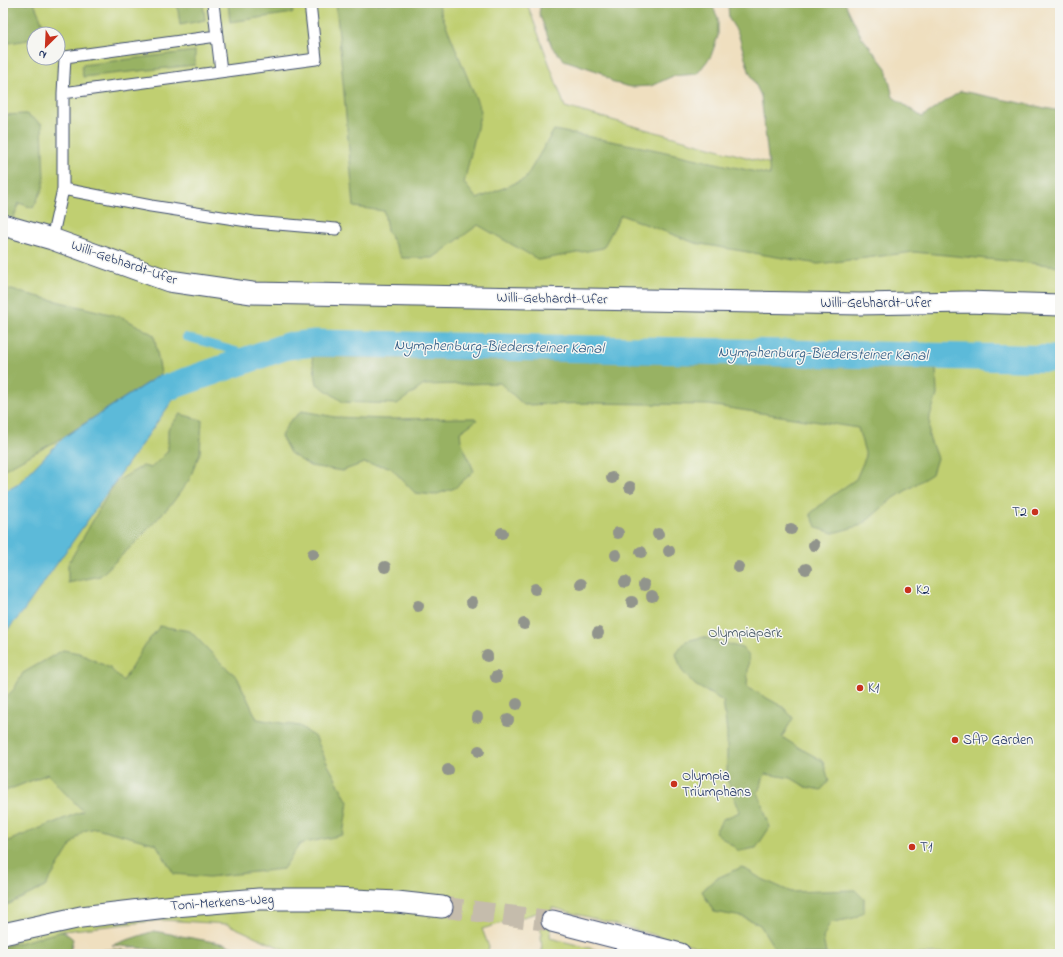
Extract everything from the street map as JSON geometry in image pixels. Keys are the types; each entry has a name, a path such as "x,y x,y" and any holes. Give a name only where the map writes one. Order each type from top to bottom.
{"street":[{"name":"Willi-Gebhardt-Ufer","path":"3,225 52,239 169,281 252,293 852,304 966,302 1060,305"},
{"name":"Toni-Merkens-Weg","path":"3,934 81,917 175,906 259,899 333,899 397,902 442,907"},
{"path":"552,921 680,954"}],"lane":[{"path":"213,3 222,72"},
{"path":"62,93 316,59 310,3"},
{"name":"Willi-Gebhardt-Ufer","path":"52,239 63,189 62,93 65,57 217,36"},
{"path":"63,189 151,206 254,222 336,229"}],"green space":[{"name":"Olympiapark","path":"3,3 527,3 565,107 890,197 1060,194 1060,954 725,954 554,908 552,908 550,938 613,954 542,954 540,912 482,929 489,947 487,954 294,954 227,924 163,920 63,931 3,954"},
{"path":"3,3 34,3 44,26 26,26 26,40 9,43 3,37"},
{"path":"177,3 203,3 205,20 180,25"},
{"path":"228,3 292,3 293,13 230,22"},
{"path":"336,3 439,3 440,10 481,111 464,183 477,199 525,179 554,130 652,149 770,175 761,96 749,71 738,33 729,19 728,4 845,3 861,36 886,68 893,97 922,117 961,91 1060,111 1060,266 914,252 818,264 695,243 621,215 603,248 539,260 478,225 433,258 402,258 387,230 384,211 354,207"},
{"path":"541,3 711,3 718,18 718,36 711,56 697,74 673,76 651,86 631,87 614,83 600,72 564,60 552,47 539,13"},
{"path":"195,51 195,65 83,77 82,65"},
{"path":"26,114 42,124 43,188 33,208 19,203 3,248 3,115"},
{"path":"3,288 122,317 154,335 161,374 64,437 3,470"},
{"path":"312,356 936,369 937,395 930,416 929,437 937,458 932,474 891,500 862,525 833,533 817,528 810,514 829,498 856,479 866,456 858,428 709,405 592,403 524,405 500,383 424,385 397,404 343,402 317,384"},
{"path":"302,411 335,417 386,419 475,418 477,420 460,432 461,441 474,471 455,488 434,495 415,493 390,467 364,463 342,471 310,466 290,453 281,436 289,422"},
{"path":"180,414 202,420 200,453 189,480 173,502 135,543 100,576 68,583 68,564 115,482 143,466 151,468 168,451 168,429"},
{"path":"160,626 190,631 223,665 237,677 257,719 300,726 316,738 326,761 348,802 343,835 300,844 283,869 209,877 174,874 156,844 96,828 83,831 71,845 45,887 3,907 3,843 83,811 48,774 3,792 3,700 14,689 23,673 63,650 79,653 110,668 123,681 145,645"},
{"path":"703,637 742,648 749,656 747,687 783,707 793,718 782,737 823,761 829,781 821,790 806,787 791,778 765,774 758,792 770,827 756,848 739,851 715,832 723,819 740,812 727,779 727,732 723,701 695,685 682,671 676,654 686,641"},
{"path":"742,867 760,878 791,892 855,890 864,899 864,912 854,918 830,923 823,938 826,954 778,954 760,925 743,917 714,912 702,891 715,879"},
{"path":"63,931 73,939 70,952 65,954 3,954 3,947"},
{"path":"154,931 225,944 248,954 195,954 112,945"},
{"path":"115,949 160,954 68,954 71,953"}],"water":[{"path":"161,374 175,397 22,613 3,635 3,492 17,485 64,437"}],"waterway":[{"path":"186,337 254,356"},
{"name":"Nymphenburg-Biedersteiner Kanal","path":"169,387 287,346 316,343 1060,359"}],"tunnel":[{"path":"442,907 552,921"}],"place":[{"name":"T2","path":"1035,512"},
{"name":"K2","path":"908,590"},
{"name":"K1","path":"860,688"},
{"name":"SAP Garden","path":"955,740"},
{"name":"Olympia Triumphans","path":"674,784"},
{"name":"T1","path":"912,847"}]}
